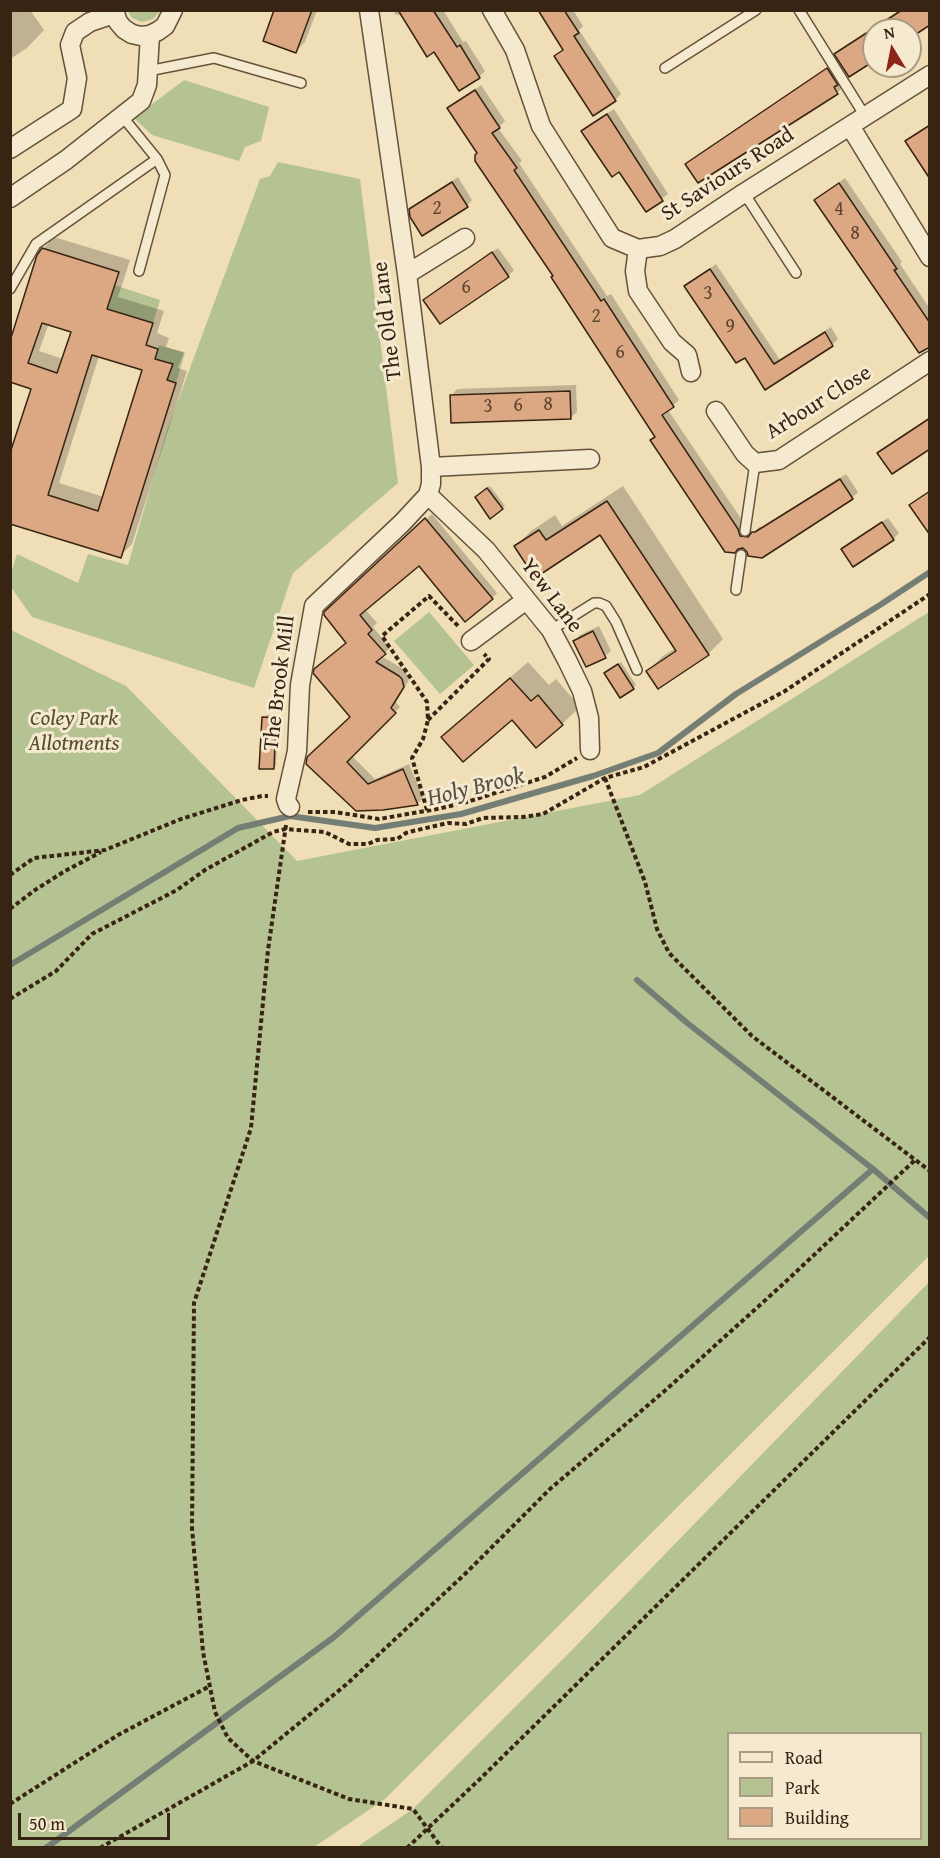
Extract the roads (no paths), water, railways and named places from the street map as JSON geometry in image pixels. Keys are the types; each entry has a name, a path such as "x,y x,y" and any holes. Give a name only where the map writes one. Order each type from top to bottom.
{"street":[{"path":"10,149 72,109 77,78 70,45 75,32 90,22 114,12 124,29 132,34 150,35 165,26 173,10"},
{"name":"The Old Lane","path":"369,10 407,274 431,467"},
{"path":"492,10 515,50 541,126 612,238 638,249 635,271 638,291 672,342 687,355 691,372"},
{"path":"10,198 66,159 141,101 147,84 150,35"},
{"name":"St Saviours Road","path":"638,249 660,246 675,239 930,75"},
{"path":"850,126 930,256"},
{"path":"407,274 465,238"},
{"name":"Arbour Close","path":"716,411 745,454 755,463 779,460 930,361"},
{"path":"428,495 431,484 431,467 590,459"},
{"name":"Yew Lane","path":"428,495 486,550 550,630 582,691 589,718 590,750"},
{"name":"The Brook Mill","path":"288,804 297,751 300,685 314,606 402,524 428,495"},
{"path":"471,641 526,600"}],"lane":[{"path":"665,68 756,10"},
{"path":"799,10 865,116"},
{"path":"148,71 214,58 301,83"},
{"path":"122,116 157,159 165,175 139,271"},
{"path":"10,289 36,244 157,159"},
{"path":"744,193 796,273"},
{"path":"745,531 755,463"},
{"path":"736,590 741,555"},
{"path":"550,630 594,603 606,606 616,622 637,670"}],"waterway":[{"name":"Holy Brook","path":"10,965 238,828 290,816 375,828 461,814 593,776 658,753 736,694 930,572"},
{"path":"637,980 686,1022 873,1169 930,1218"},
{"path":"46,1848 334,1637 873,1169"}],"park label":[{"name":"Coley Park Allotments","path":"74,732"}]}
